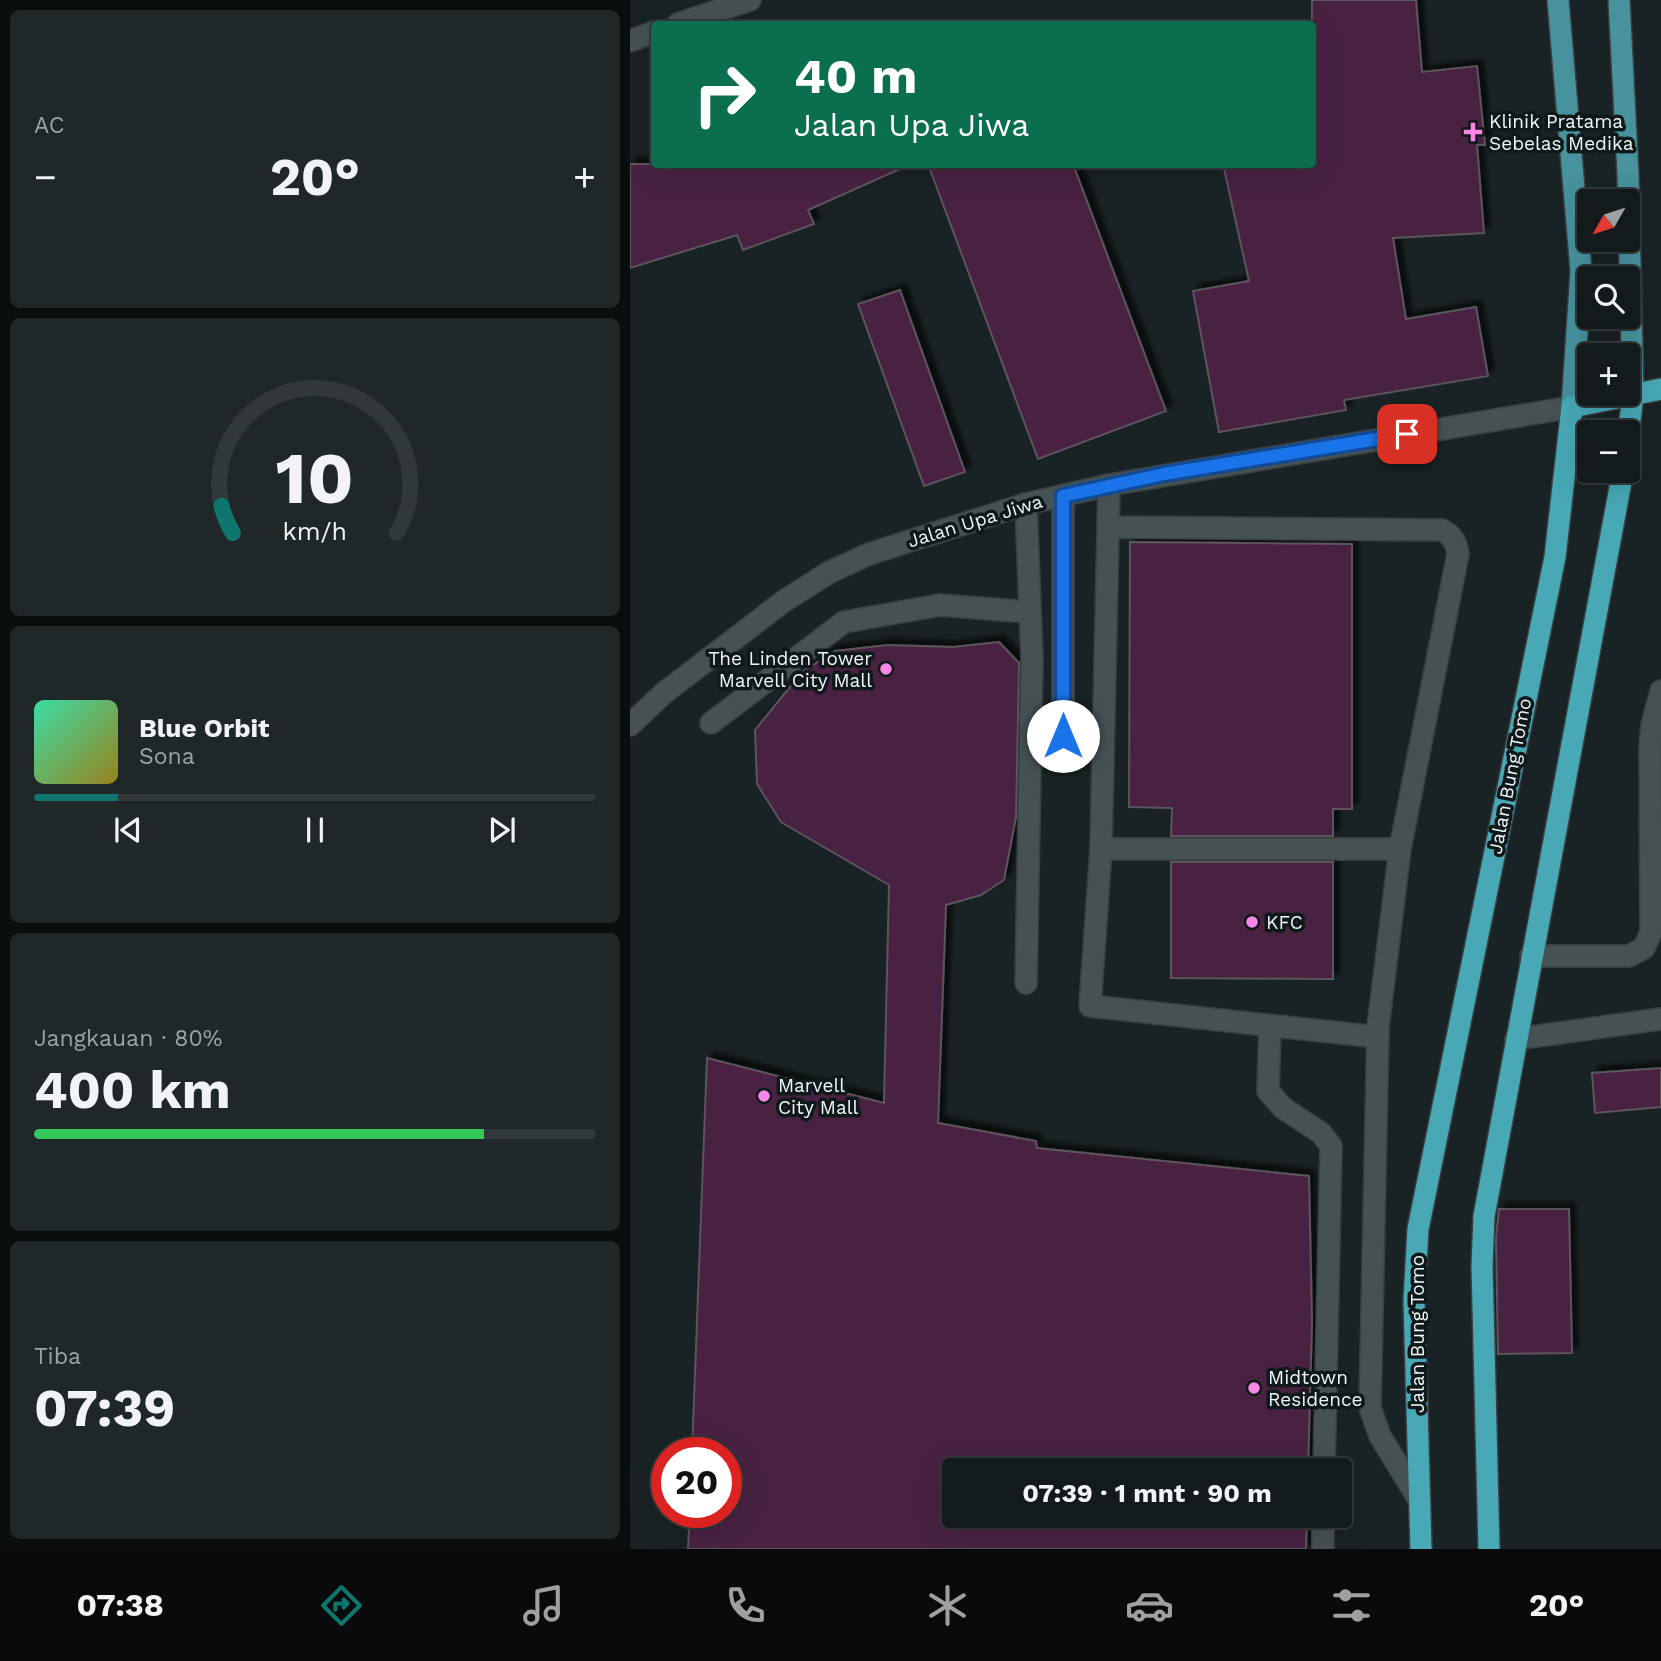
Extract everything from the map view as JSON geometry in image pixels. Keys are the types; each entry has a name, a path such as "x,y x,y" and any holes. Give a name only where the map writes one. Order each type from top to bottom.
{"highway":[{"name":"Jalan Upa Jiwa","path":"1640,394 1661,389"},
{"name":"Jalan Upa Jiwa","path":"1572,407 1577,406"},
{"name":"Jalan Bung Tomo","path":"1421,1549 1414,1301 1418,1229 1555,557 1572,407"},
{"path":"1489,1549 1482,1266 1484,1216 1621,483"}],"main road":[{"name":"Jalan Bung Tomo","path":"1558,0 1580,271 1572,407"},
{"path":"1619,0 1628,175 1632,343"}],"street":[{"path":"687,21 750,0"},
{"path":"630,41 651,34"},
{"name":"Jalan Upa Jiwa","path":"630,725 664,693 784,601 830,572 869,554 1026,504 1109,485 1572,407"},
{"path":"1109,485 1101,849 1090,1006 1378,1037"},
{"path":"1063,496 1063,736 1103,739"},
{"path":"1026,504 1032,658 1026,983"},
{"path":"1109,527 1442,530 1451,535 1456,543 1458,554 1400,849 1378,1037 1370,1408 1380,1436 1418,1498"},
{"path":"710,723 844,622 940,605 1029,612"},
{"path":"1531,956 1629,956 1644,948 1651,932 1651,725 1661,691"},
{"path":"1101,849 1400,849"},
{"path":"1516,1039 1661,1019"},
{"path":"1270,1026 1268,1091 1283,1108 1321,1133 1331,1146 1324,1458"},
{"path":"1323,1528 1323,1549"}],"building":[{"path":"1312,0 1416,0 1422,72 1477,66 1485,145 1477,145 1484,233 1393,238 1406,319 1476,307 1488,376 1344,400 1346,410 1219,432 1193,291 1249,281 1224,168 1316,168 1316,21 1312,21"},
{"path":"630,164 651,164 651,168 902,168 808,210 814,224 743,250 737,235 630,268"},
{"path":"929,168 1075,168 1166,411 1038,459"},
{"path":"900,290 965,472 924,486 858,304"},
{"path":"1130,542 1352,544 1352,809 1333,809 1333,836 1171,836 1172,808 1129,807"},
{"name":"Marvell City Mall","path":"999,642 1019,663 1016,817 1004,880 981,895 946,905 938,1123 1036,1141 1037,1148 1309,1176 1312,1322 1308,1458 942,1458 942,1528 1307,1528 1306,1549 688,1549 689,1528 742,1528 742,1437 693,1437 707,1058 884,1103 889,885 781,822 757,784 755,730 802,672 835,651 888,645 953,647"},
{"name":"KFC","path":"1171,862 1333,862 1333,979 1171,978"},
{"path":"1661,1068 1661,1107 1595,1113 1592,1073"},
{"path":"1499,1209 1569,1209 1572,1353 1498,1354 1496,1238"}],"place":[{"name":"Klinik Pratama Sebelas Medika","path":"1473,132"},
{"name":"The Linden Tower Marvell City Mall","path":"886,669"},
{"name":"KFC","path":"1252,922"},
{"name":"Marvell City Mall","path":"764,1096"},
{"name":"Midtown Residence","path":"1254,1388"}],"route":[{"path":"1063,736 1063,496 1164,474 1407,434"}]}
